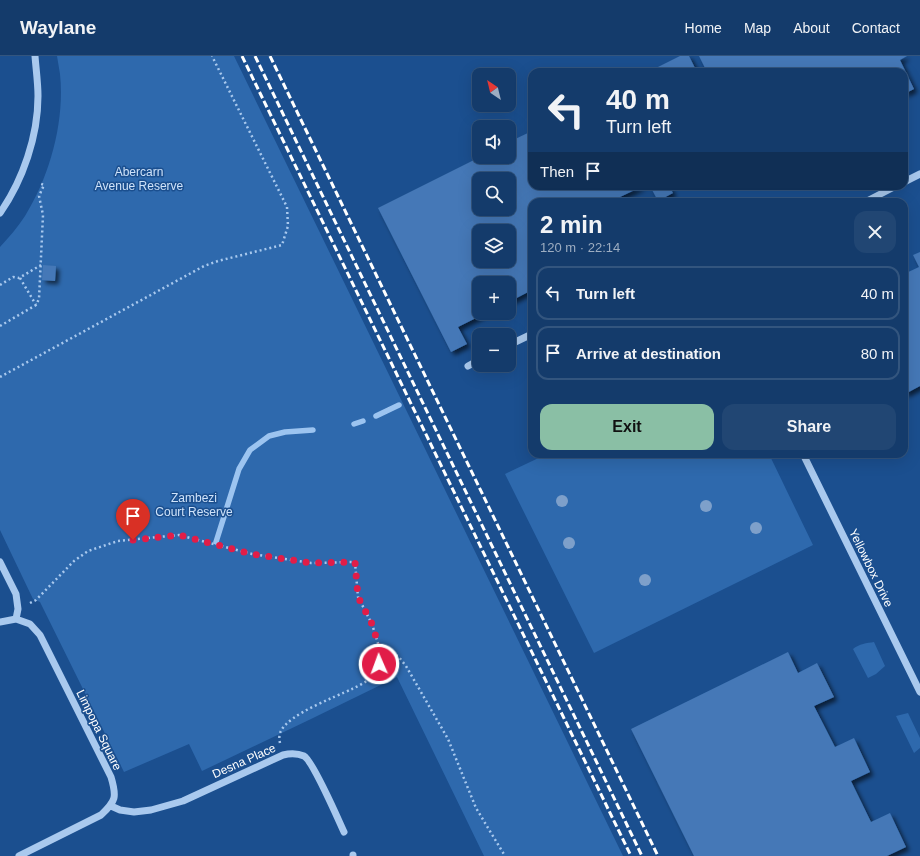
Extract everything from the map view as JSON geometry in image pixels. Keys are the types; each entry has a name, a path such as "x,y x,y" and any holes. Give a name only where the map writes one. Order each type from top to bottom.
{"street":[{"path":"0,213 16,187 24,169 36,122 38,97 34,56"},
{"path":"908,180 920,174"},
{"path":"873,198 888,190"},
{"path":"516,342 528,336"},
{"path":"468,366 472,364"},
{"name":"Yellowbox Drive","path":"805,458 920,692"},
{"path":"0,562 16,594 18,609 16,619 0,622"},
{"name":"Limpopa Square","path":"16,619 30,624 40,635 111,778 115,797 110,806"},
{"name":"Desna Place","path":"110,806 120,810 134,812 151,810 183,801 283,755 293,753 305,757 313,767 344,832"},
{"path":"20,856 101,815 110,806"}],"path":[{"path":"0,377 204,266 282,245 288,226 287,207 212,56"},
{"path":"0,326 36,305 39,300 43,215 39,196 44,186 39,183"},
{"path":"0,285 13,277 20,278 41,265"},
{"path":"20,278 36,305"},
{"path":"18,609 36,600 74,561 88,551 118,541 179,535 252,554 311,563 355,562 358,597 372,624 380,650 379,664 374,674 365,683 300,713 289,721 281,730 279,738 280,748 283,755"},
{"path":"380,650 398,656 406,666 448,739 476,808 505,856"}],"green space":[{"path":"57,56 234,56 623,856 484,856 397,677 202,771 189,744 124,772 40,602 33,599 0,530 0,247 25,216 34,200 42,184 54,148 58,129 61,92"},
{"path":"539,458 771,458 813,545 594,653 505,474"},
{"path":"874,642 885,666 876,674 868,678 853,649 866,643"},
{"path":"908,713 920,738 920,748 914,753 896,716"}],"building":[{"path":"680,56 689,56 695,68 656,68"},
{"path":"699,56 907,56 900,60 904,68 705,68"},
{"path":"908,77 914,89 908,92"},
{"path":"528,133 528,190 635,190 618,198 528,198 528,292 516,298 516,276 472,276 472,320 458,327 467,344 451,352 378,208 472,161 472,164 516,164 516,139"},
{"path":"652,190 671,190 673,193 664,198 656,198"},
{"path":"920,252 920,386 908,392 908,272 919,267 913,255"},
{"path":"43,265 56,266 55,281 42,280"},
{"path":"788,652 798,673 817,663 834,697 814,706 835,747 854,738 870,772 851,781 871,822 890,813 906,847 887,856 694,856 631,729"}],"waterway":[{"path":"376,416 399,405"},
{"path":"354,424 363,421"},
{"path":"216,542 239,469 250,450 269,436 285,432 313,430"}],"railway":[{"path":"242,56 631,856"},
{"path":"255,56 642,856"},
{"path":"270,56 658,856"}],"route":[{"path":"133,540 179,535 252,554 311,563 355,562 358,597 372,624 380,650 379,664"}],"park label":[{"name":"Abercarn Avenue Reserve","path":"139,179"},
{"name":"Zambezi Court Reserve","path":"194,505"}]}
